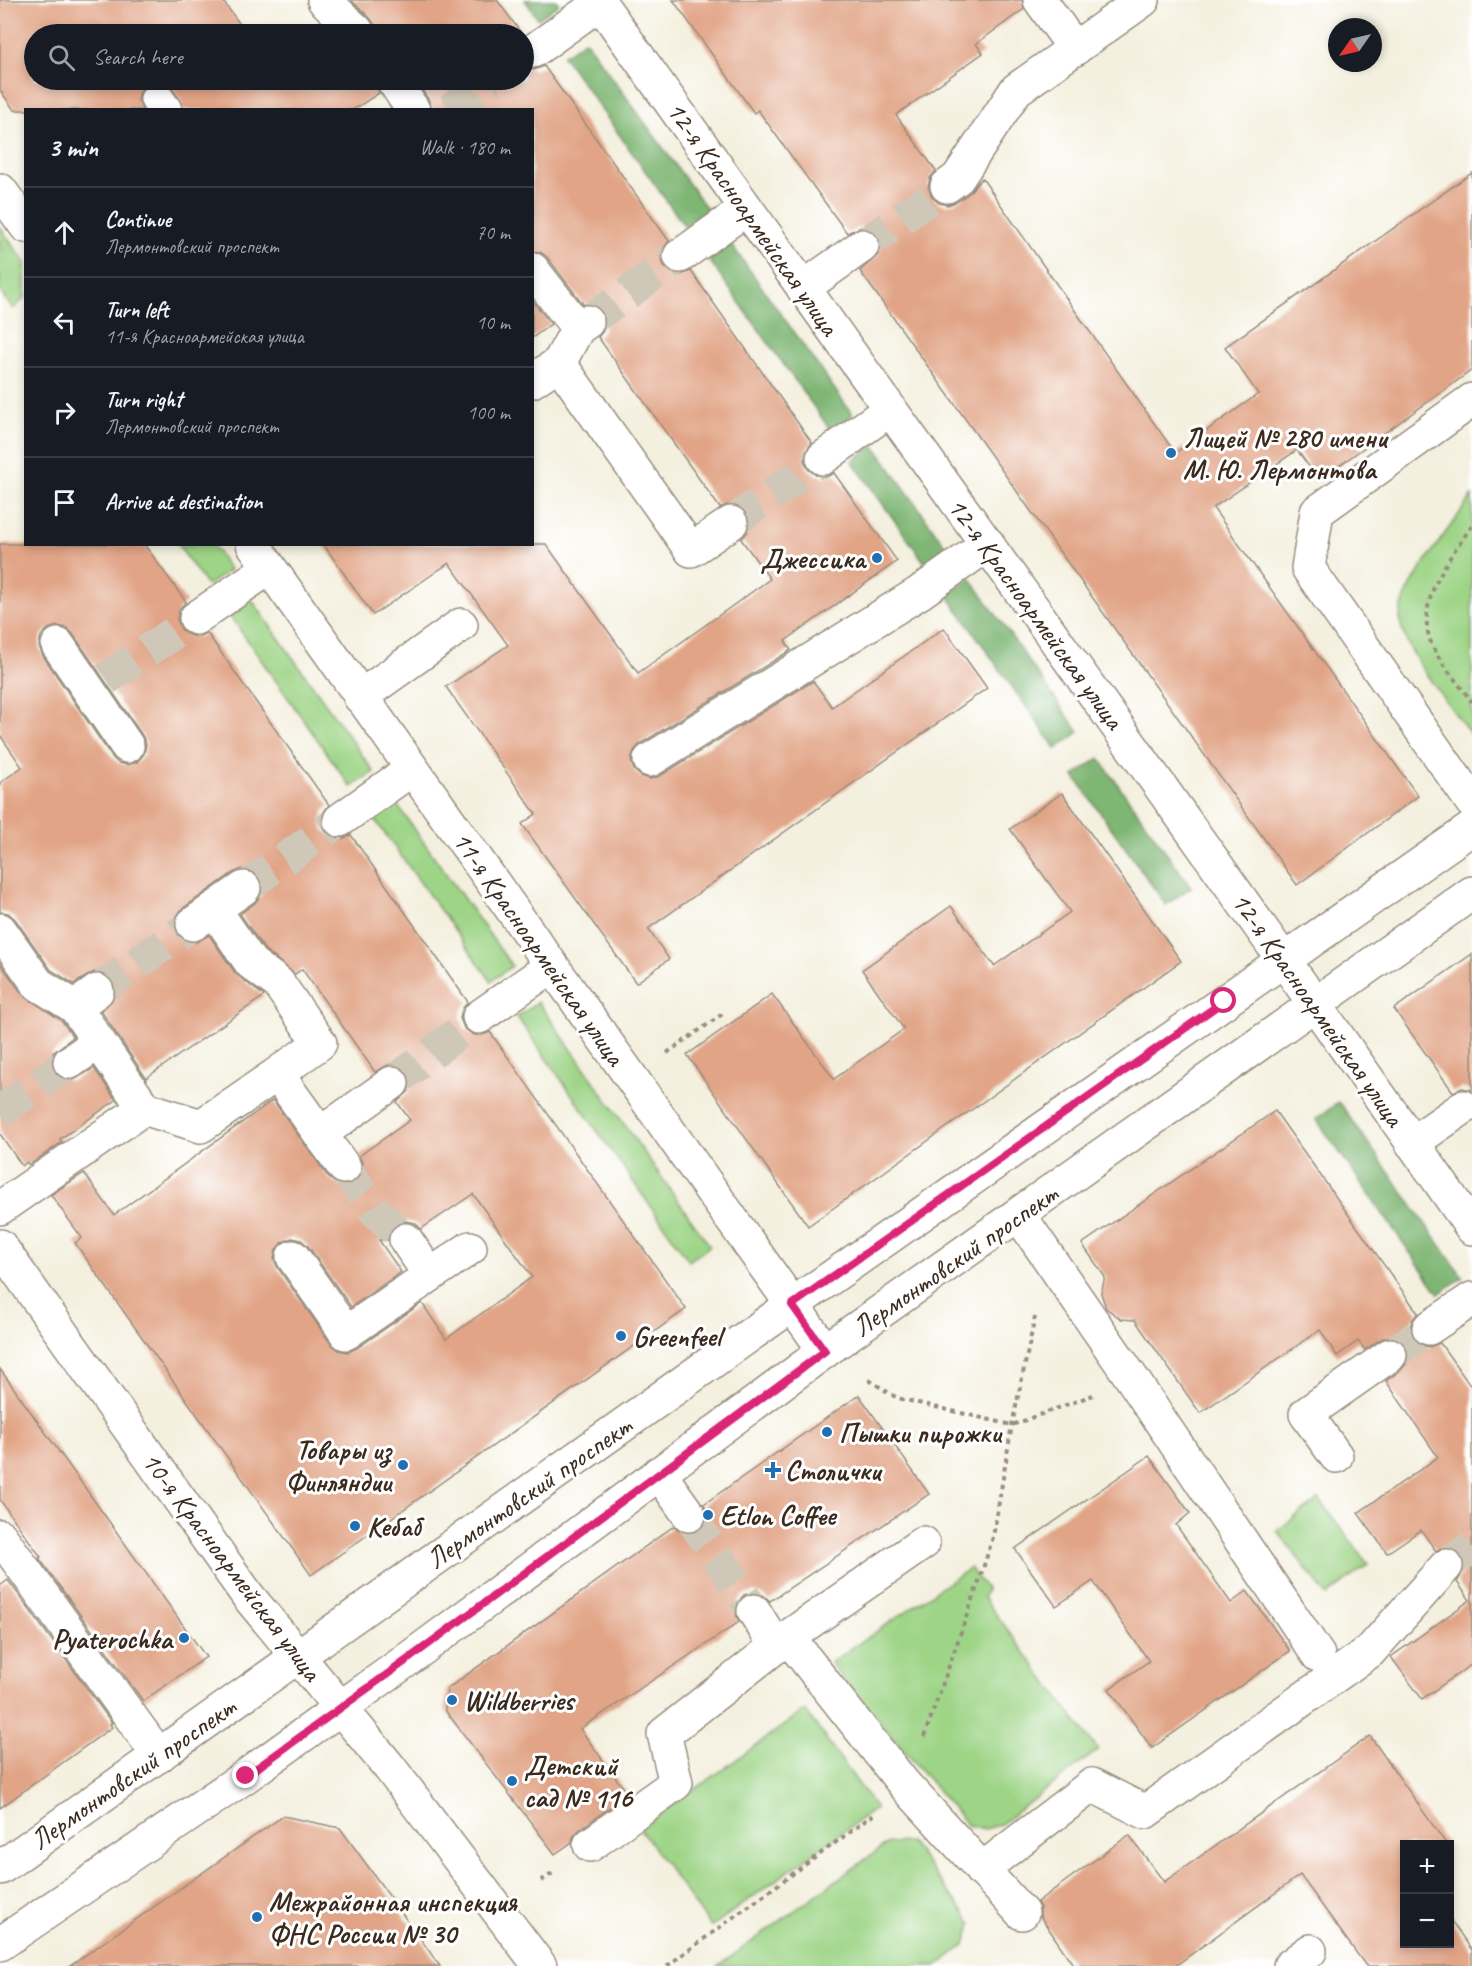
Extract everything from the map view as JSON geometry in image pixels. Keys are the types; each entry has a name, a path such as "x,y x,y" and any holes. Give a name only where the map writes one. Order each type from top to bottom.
{"main road":[{"path":"324,0 349,24"},
{"path":"1040,0 1075,49"},
{"path":"946,186 958,178 1016,90 1143,0"},
{"path":"534,50 599,1"},
{"name":"12-я Красноармейская улица","path":"599,1 1284,960 1472,1228"},
{"path":"400,90 412,108"},
{"path":"0,190 24,223"},
{"path":"680,256 746,209"},
{"path":"803,288 862,246"},
{"path":"534,271 582,325 559,363 534,380"},
{"path":"559,363 692,550 731,523"},
{"path":"1472,400 1317,512 1308,568 1472,802"},
{"path":"823,458 889,410"},
{"path":"650,760 919,593 987,544"},
{"path":"196,618 261,556"},
{"name":"11-я Красноармейская улица","path":"261,556 825,1351"},
{"path":"360,697 461,625"},
{"path":"58,645 97,685 127,746"},
{"path":"340,820 412,769"},
{"name":"Лермонтовский проспект","path":"0,1868 792,1305 1472,828"},
{"path":"0,930 38,984 86,999 99,1042 144,1108 201,1126 320,1043 278,983 251,963 204,916 244,888"},
{"name":"Лермонтовский проспект","path":"0,1944 246,1776 825,1351 1472,893"},
{"path":"479,1017 552,966"},
{"path":"70,1062 99,1042"},
{"path":"277,1074 344,1167"},
{"path":"320,1134 392,1083"},
{"path":"1412,1143 1464,1107"},
{"path":"0,1208 144,1108"},
{"path":"1019,1215 1318,1655"},
{"path":"406,1240 430,1275"},
{"name":"10-я Красноармейская улица","path":"0,1246 236,1580 390,1768 540,1966"},
{"path":"293,1257 346,1333 470,1248"},
{"path":"1429,1328 1472,1299"},
{"path":"1336,1456 1306,1414 1390,1355"},
{"path":"659,1473 689,1515"},
{"path":"590,1845 676,1783 664,1734 782,1642 923,1543"},
{"path":"4,1552 159,1756"},
{"path":"981,1870 1092,1785 1145,1812 1370,1651 1446,1566"},
{"path":"754,1611 904,1784 1022,1913"}],"path":[{"path":"1472,526 1454,551 1433,590 1428,610 1428,632 1434,648 1472,702"},
{"path":"667,1053 724,1013"},
{"path":"668,1966 879,1811 904,1784 914,1765 926,1732 980,1581 993,1537 1012,1425 1048,1257"},
{"path":"869,1380 897,1398 1012,1425 1133,1380"}],"green space":[{"path":"525,0 556,0 559,4 538,19"},
{"path":"585,40 708,210 685,227 563,56"},
{"path":"0,227 24,261 24,299 13,309 0,292"},
{"path":"731,244 853,415 831,431 709,260"},
{"path":"874,445 949,551 927,566 852,461"},
{"path":"1472,496 1472,737 1418,662 1403,632 1400,619 1408,591"},
{"path":"179,546 214,546 230,570 207,586"},
{"path":"970,578 1079,732 1056,749 947,595"},
{"path":"252,600 374,772 351,787 230,616"},
{"path":"1099,758 1191,887 1166,905 1074,776"},
{"path":"395,802 512,966 491,981 373,817"},
{"path":"538,1002 710,1246 689,1261 517,1017"},
{"path":"1339,1102 1463,1277 1439,1294 1316,1119"},
{"path":"1319,1499 1368,1564 1327,1596 1277,1531"},
{"path":"970,1568 987,1590 983,1597 1098,1750 1001,1824 985,1829 967,1825 830,1663"},
{"path":"805,1710 876,1808 711,1927 640,1829"},
{"path":"910,1842 972,1923 965,1945 936,1966 718,1966 888,1843"}],"building":[{"path":"0,0 222,0 240,24 24,24 24,90 141,90 138,100 141,108 24,108 24,110 14,110 0,90"},
{"path":"497,0 515,24 374,24 352,1"},
{"path":"673,0 1022,0 1024,9 976,44 983,53 896,115 936,171 930,178 928,187 932,197 939,203 948,205 958,201 969,193 982,178 1175,453 1258,394 1225,347 1472,173 1472,370 1319,480 1297,450 1213,508 1418,796 1297,885 860,271 879,254 881,245 877,235 861,227 847,233 758,110 754,113"},
{"path":"544,66 669,241 661,257 664,266 673,273 681,275 691,271 812,443 806,451 804,461 808,469 816,475 826,477 834,473 897,561 785,641 791,650 640,744 631,760 634,770 650,779 660,776 813,681 832,707 944,628 987,688 648,929 669,959 636,983 522,824 536,814 446,687 508,645 449,563 373,615 324,546 534,546 534,544 546,544 638,673 770,579 741,539 748,532 750,522 746,512 740,506 730,504 720,508 598,337 606,321 602,311 595,305 583,304 547,257 534,251 534,108 431,108 422,90 534,90 534,70"},
{"path":"173,90 378,90 379,93 356,108 182,108 180,99"},
{"path":"534,303 551,324 534,337"},
{"path":"0,544 145,546 186,602 179,609 177,619 181,629 188,635 197,637 207,633 329,805 323,813 321,822 324,830 333,837 342,839 351,835 468,1002 462,1009 460,1018 464,1028 480,1036 490,1032 686,1309 311,1575 75,1243 82,1238 51,1195 84,1173 114,1215 273,1100 329,1178 337,1184 347,1186 355,1182 361,1174 363,1164 359,1156 410,1120 397,1102 409,1091 411,1081 407,1072 399,1066 390,1064 375,1072 302,969 295,974 265,950 240,914 255,903 263,887 260,878 251,871 242,869 182,909 176,917 174,926 178,935 186,941 195,943 209,935 236,974 264,996 146,1078 101,1011 114,998 116,988 112,980 104,974 94,972 74,984 51,970 15,919 8,913 0,912 0,783 22,767 0,735","holes":["57,626 67,628 142,735 146,744 144,754 137,762 128,765 118,763 112,757 43,656 39,646 41,636 48,629","473,1194 532,1277 446,1339 422,1303 348,1352 339,1350 331,1344 274,1259 276,1250 282,1242 292,1238 301,1240 308,1246 351,1307 401,1272 379,1240 388,1240 389,1231 395,1225 405,1221 415,1223 421,1229"]},
{"path":"1062,793 1181,961 808,1226 687,1055 772,994 834,1079 904,1029 862,970 951,906 994,966 1070,912 1010,829"},
{"path":"1472,954 1472,1090 1462,1088 1453,1092 1394,1009"},
{"path":"0,963 23,995 62,1021 73,1037 53,1053 51,1064 55,1073 63,1079 72,1081 94,1068 116,1100 60,1139 62,1142 29,1165 27,1162 22,1166 0,1134"},
{"path":"1275,1111 1418,1313 1412,1320 1410,1329 1414,1339 1420,1345 1430,1347 1440,1343 1472,1388 1472,1664 1422,1699 1391,1657 1470,1600 1457,1582 1464,1570 1464,1560 1458,1552 1450,1548 1441,1548 1436,1551 1421,1530 1387,1553 1358,1513 1438,1457 1386,1381 1407,1363 1409,1354 1405,1344 1397,1338 1388,1336 1365,1350 1358,1341 1337,1356 1320,1330 1200,1413 1135,1320 1121,1319 1106,1308 1101,1293 1105,1277 1082,1244"},
{"path":"0,1369 206,1657 143,1701 39,1558 41,1557 0,1500"},
{"path":"859,1395 929,1494 770,1601 754,1592 744,1595 735,1611 739,1622 580,1729 628,1794 579,1830 572,1842 555,1854 445,1710 447,1689 674,1526 690,1534 699,1531 706,1522 708,1513 704,1504"},
{"path":"1149,1456 1190,1513 1176,1525 1231,1603 1247,1591 1290,1651 1152,1748 1109,1689 1149,1661 1093,1581 1056,1606 1015,1549"},
{"path":"8,1580 112,1723 110,1724 112,1727 0,1808 0,1586"},
{"path":"1370,1736 1443,1840 1400,1840 1400,1948 1454,1948 1454,1925 1472,1950 1472,1966 1366,1966 1300,1875 1175,1966 1074,1966 1040,1916 1037,1902 1129,1835 1164,1882"},
{"path":"283,1816 340,1828 440,1966 70,1966"}],"tunnel":[{"path":"453,108 478,90"},
{"path":"862,246 947,186"},
{"path":"587,322 680,256"},
{"path":"731,523 823,458"},
{"path":"106,679 196,618"},
{"path":"244,888 340,820"},
{"path":"97,991 193,924"},
{"path":"392,1083 479,1017"},
{"path":"0,1112 70,1062"},
{"path":"344,1167 376,1212 406,1240"},
{"path":"1390,1355 1429,1328"},
{"path":"689,1515 754,1611"},
{"path":"1446,1566 1472,1547"}],"place":[{"name":"Лицей № 280 имени М. Ю. Лермонтова","path":"1171,453"},
{"name":"Джессика","path":"877,558"},
{"name":"Greenfeel","path":"621,1336"},
{"name":"Пышки пирожки","path":"827,1432"},
{"name":"Товары из Финляндии","path":"403,1465"},
{"name":"Столички","path":"773,1470"},
{"name":"Etlon Coffee","path":"708,1515"},
{"name":"Кебаб","path":"355,1526"},
{"name":"Pyaterochka","path":"184,1638"},
{"name":"Wildberries","path":"452,1700"},
{"name":"Детский сад № 116","path":"512,1781"},
{"name":"Межрайонная инспекция ФНС России № 30","path":"257,1917"}],"route":[{"path":"246,1776 825,1351 792,1305 1224,1001"}]}
